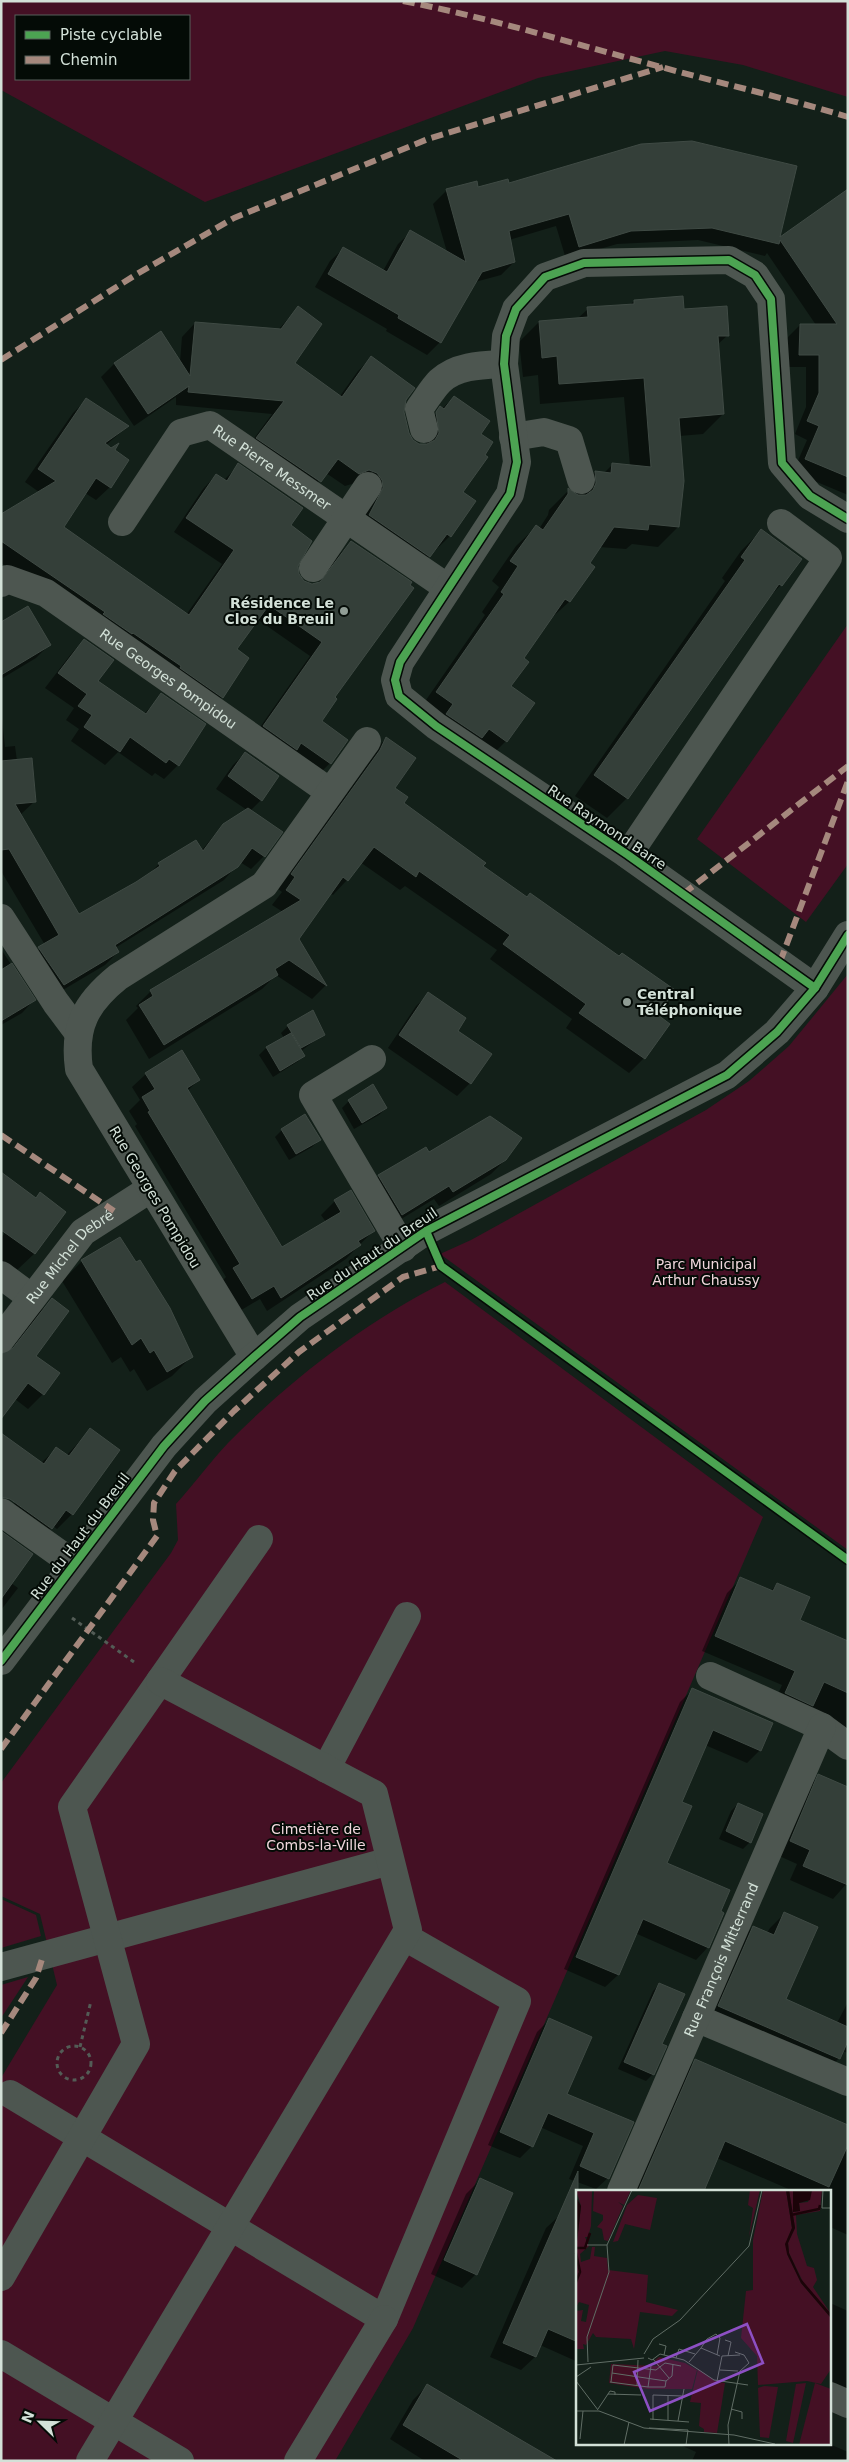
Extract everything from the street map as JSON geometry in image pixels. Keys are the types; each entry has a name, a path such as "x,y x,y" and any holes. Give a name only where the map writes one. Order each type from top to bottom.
{"street":[{"path":"448,588 510,494 517,462 504,364 506,336 516,309 546,277 584,263 729,260 755,274 771,298 782,463 810,496 848,519"},
{"path":"424,429 419,409 441,380 457,371 476,365 504,364"},
{"name":"Rue Pierre Messmer","path":"122,522 181,433 210,426 448,588"},
{"path":"514,437 544,432 569,440 581,480"},
{"path":"313,568 368,486"},
{"path":"628,855 828,558 781,523"},
{"name":"Rue Georges Pompidou","path":"1,583 7,579 46,593 330,792"},
{"name":"Rue Raymond Barre","path":"448,588 400,662 395,680 399,696 476,755 628,855 815,988"},
{"name":"Rue Georges Pompidou","path":"254,1357 150,1189 79,1069 76,1050 77,1031 86,1011 100,991 118,976 264,885 366,741"},
{"path":"1,918 56,1003 77,1031"},
{"name":"Rue du Haut du Breuil","path":"1,1661 164,1446 205,1401 300,1317 448,1219 727,1075 777,1032 815,988 848,935"},
{"path":"372,1059 313,1095 403,1248"},
{"name":"Rue Michel Debré","path":"1,1339 83,1232 150,1189"},
{"path":"1,1275 32,1298"},
{"path":"1,1512 74,1564"},
{"path":"1,2277 136,2044 72,1807 260,1539"},
{"path":"326,1769 407,1616"},
{"path":"710,1676 822,1727 848,1746"},
{"path":"90,2461 408,1930 374,1794 160,1681"},
{"name":"Rue François Mitterrand","path":"621,2190 822,1727"},
{"path":"1,1967 390,1861"},
{"path":"298,2461 384,2319 517,2001 405,1937"},
{"path":"696,2018 848,2082"},
{"path":"10,2094 384,2319"},
{"path":"1,2354 180,2461"},
{"path":"832,2397 848,2404"}],"path":[{"path":"48,1599 106,1642"},
{"path":"72,2046 86,2051 91,2061 86,2076 79,2080 71,2081 63,2078 58,2071 56,2063 64,2049 72,2046"}],"green space":[{"path":"1,1 848,1 848,97 743,65 665,51 538,78 205,202 1,90"},
{"path":"848,624 848,864 806,922 697,839"},
{"name":"Parc Municipal Arthur Chaussy","path":"848,974 848,1550 440,1254 471,1240 706,1110 749,1081 789,1046"},
{"name":"Cimetière de Combs-la-Ville","path":"445,1282 763,1517 413,2328 335,2461 1,2461 1,2078 57,1985 40,1914 1,1896 1,1783 171,1553 178,1540 176,1504 221,1450 277,1397 358,1333"},
{"path":"1,1899 36,1915 41,1936 1,1948"},
{"path":"28,1977 1,2018 1,1985"}],"building":[{"path":"692,141 797,166 780,237 848,189 848,477 805,459 819,426 807,421 819,393 819,355 799,355 800,324 837,324 780,240 779,244 712,228 631,231 579,247 569,214 509,231 515,262 482,272 441,343 398,318 399,315 328,274 343,247 387,272 410,230 466,262 446,189 477,181 478,187 508,179 509,183 641,144"},
{"path":"683,296 684,309 727,306 729,336 718,336 724,414 679,418 684,481 679,527 649,524 648,530 614,527 590,563 595,567 570,602 565,599 524,658 529,662 511,686 535,703 507,742 489,729 482,738 446,714 453,704 436,692 504,594 501,592 518,566 510,561 536,525 543,530 568,494 568,488 578,495 586,495 593,490 596,483 595,471 611,473 612,463 651,467 644,378 559,384 557,356 542,358 539,321 588,317 587,307 634,304 634,300"},
{"path":"298,306 322,324 295,363 342,397 371,356 415,388 406,400 404,412 409,433 413,440 419,444 427,444 435,440 439,433 436,412 440,406 444,409 454,396 490,421 481,434 493,442 485,455 488,457 463,492 476,501 451,537 447,534 430,557 369,515 383,488 382,480 377,473 369,470 359,474 338,459 321,482 256,438 284,401 188,392 189,386 148,414 114,363 161,331 190,376 195,322 281,329"},
{"path":"86,398 129,426 105,443 111,448 119,443 115,450 129,460 111,488 96,478 64,527 189,615 234,550 186,518 216,474 227,481 238,463 303,508 291,525 312,541 298,566 299,574 304,581 312,584 320,582 351,541 412,582 410,585 414,588 335,697 337,699 322,721 348,740 331,764 301,743 297,750 263,726 322,642 269,605 237,649 249,658 223,698 180,668 181,666 103,614 105,612 1,541 1,514 56,481 38,469"},
{"path":"761,529 802,559 782,586 779,584 628,799 594,775 745,560 741,557"},
{"path":"28,606 51,645 1,675 1,622"},
{"path":"84,639 114,660 98,681 146,714 161,693 206,724 179,766 169,759 166,763 130,737 120,752 84,727 92,715 78,706 87,694 58,673"},
{"path":"386,737 416,758 395,788 408,797 404,803 486,863 483,866 527,897 530,893 619,956 622,953 675,990 658,1015 670,1024 645,1059 579,1013 586,1004 503,944 510,935 419,871 416,877 374,847 348,881 343,877 299,939 327,986 289,960 275,969 278,975 164,1045 139,1005 153,996 150,990 301,900 286,890 295,877 291,874 380,750"},
{"path":"245,752 279,776 262,801 228,776"},
{"path":"32,758 36,802 15,804 79,914 136,882 160,866 158,863 196,840 203,851 223,824 248,808 283,832 265,857 252,848 238,867 115,945 119,952 64,985 38,947 59,935 9,849 1,850 1,761"},
{"path":"12,963 36,1000 1,1021 1,970"},
{"path":"428,992 466,1018 458,1031 492,1054 471,1084 399,1035"},
{"path":"313,1010 325,1035 301,1048 287,1025"},
{"path":"291,1033 305,1056 280,1071 266,1047"},
{"path":"182,1050 200,1080 187,1088 282,1247 341,1212 334,1200 351,1190 375,1231 358,1241 361,1245 281,1298 274,1286 252,1299 233,1268 240,1264 148,1112 150,1111 142,1097 155,1089 145,1073"},
{"path":"373,1084 387,1108 362,1123 348,1100"},
{"path":"305,1114 321,1140 296,1154 281,1129"},
{"path":"490,1116 522,1138 506,1160 453,1192 449,1186 402,1215 378,1175 426,1147 429,1152"},
{"path":"1,1172 36,1198 40,1192 66,1212 35,1254 1,1230"},
{"path":"120,1237 136,1262 140,1260 170,1308 193,1357 167,1372 154,1350 150,1353 141,1338 132,1345 81,1260"},
{"path":"52,1298 69,1311 36,1356 60,1373 44,1395 28,1383 1,1419 1,1354 13,1348"},
{"path":"90,1428 120,1450 73,1515 66,1510 52,1529 10,1499 1,1497 1,1433 44,1464 56,1447 69,1456"},
{"path":"1,1531 33,1554 1,1599"},
{"path":"740,1577 773,1591 777,1583 810,1597 800,1620 848,1641 848,1693 824,1682 813,1706 785,1693 795,1671 715,1636"},
{"path":"692,1688 773,1723 761,1751 713,1730 682,1802 692,1806 667,1863 730,1890 721,1911 724,1913 709,1948 643,1919 619,1975 576,1957"},
{"path":"818,1774 848,1787 848,1885 803,1866 810,1850 790,1841"},
{"path":"738,1803 763,1814 751,1843 726,1831"},
{"path":"784,1912 818,1927 786,1999 848,2027 848,2041 840,2059 718,2006 753,1926 774,1935"},
{"path":"659,1983 685,1994 662,2044 667,2046 654,2075 624,2062"},
{"path":"549,2018 592,2037 567,2094 634,2122 609,2179 580,2166 594,2133 548,2113 533,2147 500,2132"},
{"path":"695,2059 848,2125 848,2145 829,2187 725,2141 704,2190 638,2190"},
{"path":"578,2171 578,2190 576,2190 576,2341 548,2329 536,2357 503,2343"},
{"path":"480,2178 513,2193 477,2275 444,2260"},
{"path":"427,2384 557,2461 464,2461 403,2425"}],"marked path":[{"path":"403,1 500,23 848,117"},
{"path":"1,360 137,274 234,218 428,139 663,67"},
{"path":"683,894 848,766"},
{"path":"780,962 848,781"},
{"path":"1,1135 114,1211"},
{"path":"1,1749 157,1536 153,1520 154,1503 175,1471 234,1411 299,1352 403,1277 441,1266"},
{"path":"1,2033 36,1978 43,1956"}],"cycle path":[{"path":"815,988 628,855 436,726 399,696 395,680 400,662 510,494 517,462 504,364 506,336 516,309 545,277 584,263 729,260 755,275 771,299 782,463 810,496 848,519"},
{"path":"1,1661 164,1446 205,1401 300,1317 426,1231 727,1075 777,1032 815,988 848,935"},
{"path":"426,1231 441,1266 848,1560"}],"place":[{"name":"Résidence Le Clos du Breuil","path":"344,611"},
{"name":"Central Téléphonique","path":"627,1002"}]}
